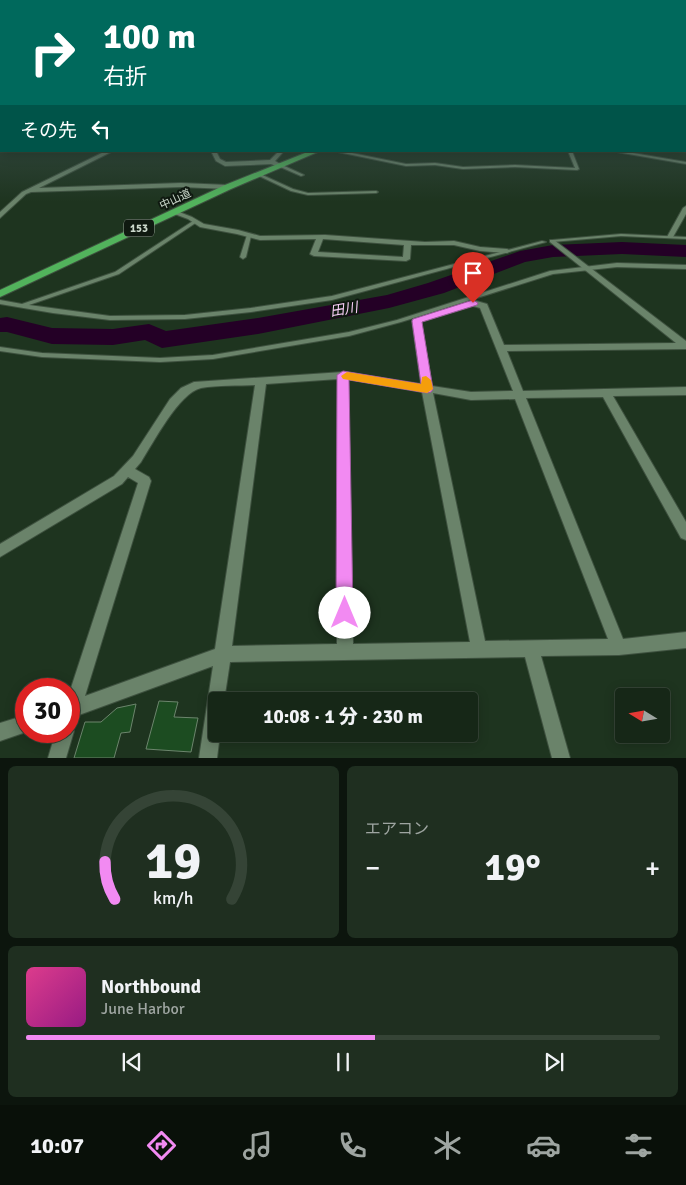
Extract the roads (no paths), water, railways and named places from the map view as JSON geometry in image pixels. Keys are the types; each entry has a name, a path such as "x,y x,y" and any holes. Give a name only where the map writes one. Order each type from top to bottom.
{"highway":[{"name":"中山道","path":"0,294 258,174 275,164 314,152"}],"street":[{"path":"0,216 30,190 109,152"},
{"path":"214,152 218,160 225,164 275,164 281,152"},
{"path":"30,190 181,185 228,187"},
{"path":"670,237 686,208"},
{"path":"174,212 212,228 260,238 320,237 408,243 454,243 480,249 507,251"},
{"path":"320,237 314,254 406,259 408,243"},
{"path":"550,242 686,346"},
{"path":"479,649 427,389 416,321 473,303 484,306 619,647"},
{"path":"500,348 686,346"},
{"path":"343,375 345,653"},
{"path":"0,551 118,480 137,459 174,402 186,391 198,385 343,375 471,396 686,391"},
{"path":"218,692 261,380"},
{"path":"606,393 686,534"},
{"path":"80,682 145,480 126,470"},
{"path":"80,709 224,654 619,647 686,640"},
{"path":"531,648 561,758"},
{"path":"0,732 15,727"},
{"path":"208,758 210,742"},
{"path":"57,758 61,743"}],"lane":[{"path":"340,152 406,165 435,164 463,168 515,166 578,169 570,152"},
{"path":"619,152 686,163"},
{"path":"275,164 302,175"},
{"path":"258,174 292,190 308,194 376,192"},
{"path":"24,306 117,273 195,222"},
{"path":"0,302 110,318 185,317 251,310 332,298 507,251 550,242 621,235 686,238"},
{"path":"243,257 249,236"},
{"path":"0,349 42,355 160,360 214,357 349,334 399,321 552,272 629,264 686,267"}],"waterway":[{"name":"田川","path":"0,325 7,324 52,336 113,337 149,332 162,340 258,326 389,301 436,288 520,257 553,251 622,248 686,251"}]}
